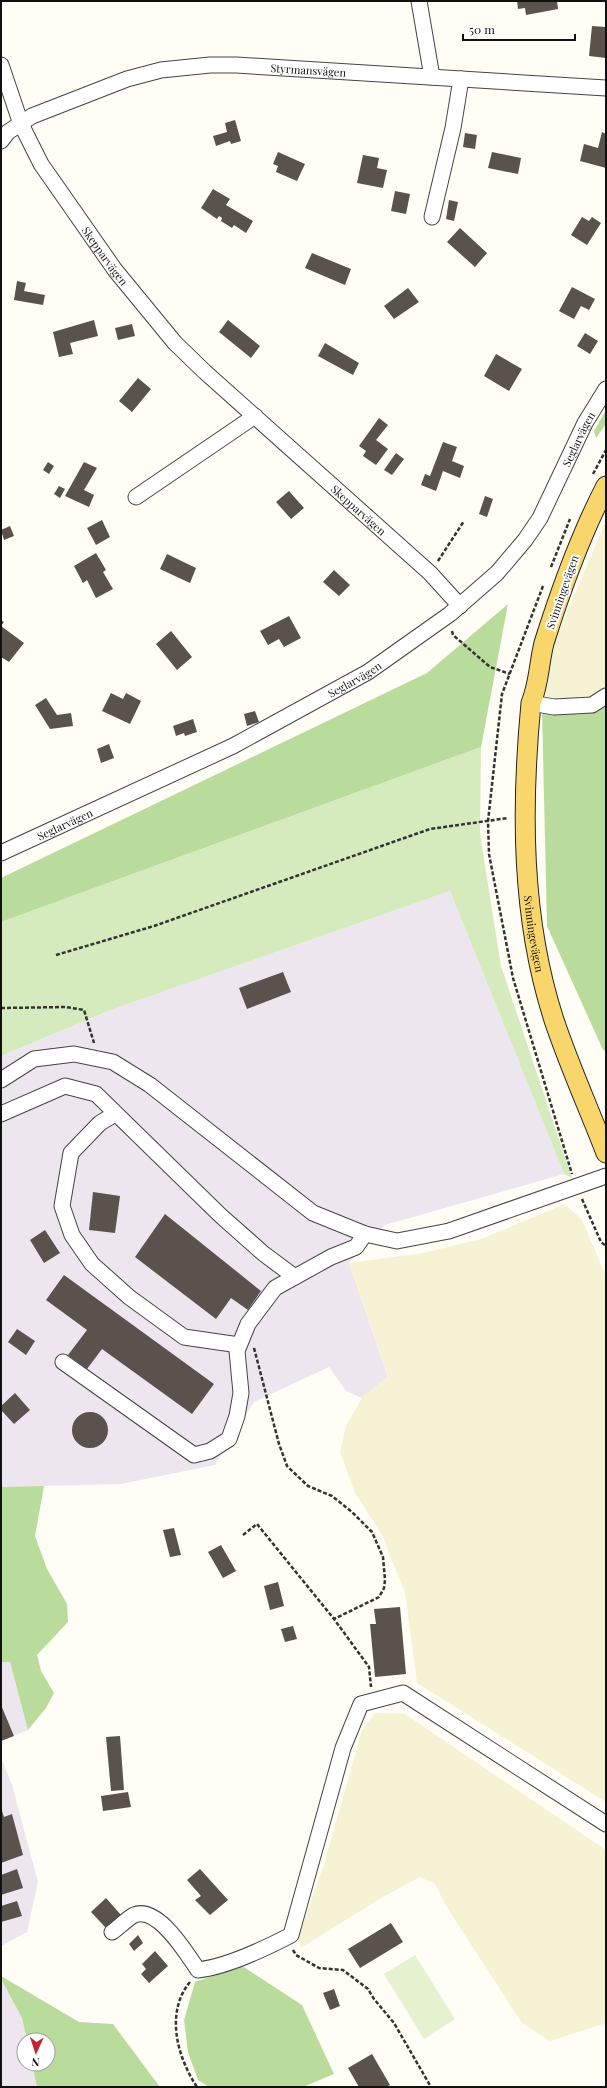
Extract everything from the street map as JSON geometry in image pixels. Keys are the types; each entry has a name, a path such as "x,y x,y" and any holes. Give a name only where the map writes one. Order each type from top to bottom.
{"main road":[{"name":"Svinningevägen","path":"606,486 592,515 557,600 543,649 531,703 524,816 527,884 542,972 554,1020 606,1152"}],"street":[{"path":"419,1 432,77"},
{"name":"Skepparvägen","path":"1,65 21,124 41,164 115,270 176,343 430,573 455,610"},
{"name":"Styrmansvägen","path":"1,141 8,132 32,116 127,79 162,70 189,66 236,65 606,88"},
{"path":"432,217 453,128 461,79"},
{"name":"Seglarvägen","path":"1,853 233,746 368,672 455,610 507,563 540,518 585,423 606,389"},
{"path":"136,497 255,416"},
{"path":"531,703 554,707 592,705 606,696"},
{"path":"1,1080 34,1059 74,1054 113,1062 150,1085 313,1213 365,1234 396,1242 448,1232 606,1176"},
{"path":"1,1114 65,1086 96,1094 221,1216 264,1254 295,1277"},
{"path":"115,1114 100,1123 71,1153 62,1206 72,1236 92,1264 128,1297 184,1337 240,1345"},
{"path":"63,1362 194,1455 210,1451 229,1439 238,1416 241,1393 237,1351 248,1324 275,1288 332,1257 356,1247 365,1234"},
{"path":"112,1932 135,1915 148,1914 162,1923 185,1950 198,1970 208,1969 268,1946 291,1935 343,1748 361,1704 403,1693 606,1824"}],"path":[{"path":"430,573 464,521"},
{"path":"455,610 453,635 490,667 510,674"},
{"path":"56,955 154,926 430,829 524,816"},
{"path":"1,1008 66,1007 84,1010 98,1059"},
{"path":"248,1324 279,1444 287,1466 308,1486 332,1496 352,1512 372,1532 383,1557 385,1580 384,1588 379,1597 334,1619"},
{"path":"243,1535 257,1524 334,1619 368,1667 373,1701"},
{"path":"285,1938 296,1955 319,1968 343,1970 368,1989 374,1999 394,2023 431,2087"},
{"path":"197,2087 188,2074 175,2036 175,2018 182,1992 198,1970"}],"shaded area":[{"path":"606,521 606,685 600,696 542,710 555,640"},
{"path":"450,891 564,1174 385,1225 349,1263 388,1377 362,1398 346,1391 329,1367 254,1402 215,1465 121,1484 1,1487 1,1056 111,1010"},
{"path":"565,1204 582,1220 606,1276 606,1802 417,1683 405,1593 382,1535 355,1493 340,1452 346,1426 362,1398 388,1376 349,1263 423,1253 481,1239"},
{"path":"1,1662 10,1662 28,1730 1,1741"},
{"path":"375,1713 405,1714 606,1850 606,2023 550,2041 522,2023 446,1906 435,1884 420,1877 381,1898 301,1948 299,1935 325,1861 362,1730"},
{"path":"1,1758 12,1785 38,1882 27,1932 1,1946"},
{"path":"1,1979 22,2018 25,2032 16,2032 16,2072 34,2072 37,2087 1,2087"}],"green space":[{"path":"606,410 606,424 596,438 594,431"},
{"path":"508,604 481,747 1,922 1,878 427,673"},
{"path":"606,685 606,1051 603,1050 547,926 542,710 600,697"},
{"path":"481,747 480,834 501,966 572,1178 564,1174 450,891 111,1010 1,1056 1,922"},
{"path":"44,1486 35,1536 47,1569 67,1604 68,1622 37,1655 41,1671 54,1693 46,1708 28,1730 10,1662 1,1662 1,1487"},
{"path":"415,1955 455,2019 424,2039 384,1974"},
{"path":"242,1966 302,2005 334,2074 303,2087 209,2087 198,2080 188,2052 184,2020 195,1982"},
{"path":"1,1976 79,2022 113,2024 160,2087 37,2087 34,2072 56,2072 56,2032 25,2032 22,2018 1,1979"}],"building":[{"path":"517,1 557,1 558,9 526,15 525,8 518,9"},
{"path":"592,26 606,27 606,58 589,56"},
{"path":"235,120 241,141 231,144 230,141 216,146 213,136 227,132 225,123"},
{"path":"602,132 606,134 606,168 580,161 584,144 598,148"},
{"path":"465,133 477,135 475,149 463,147"},
{"path":"278,152 305,164 297,181 276,172 278,166 273,164"},
{"path":"492,152 521,158 518,174 488,168"},
{"path":"363,155 379,158 377,168 387,170 383,188 357,183"},
{"path":"213,189 230,199 226,205 253,221 246,233 234,225 232,228 221,221 222,218 219,216 217,219 201,208"},
{"path":"395,191 410,194 406,214 391,211"},
{"path":"449,200 458,202 454,221 446,219"},
{"path":"582,217 589,221 592,217 601,223 587,245 571,235"},
{"path":"460,228 487,253 475,267 447,242"},
{"path":"312,253 351,269 345,285 305,268"},
{"path":"17,281 26,283 24,291 45,295 43,305 14,300"},
{"path":"572,287 595,299 589,310 581,306 574,319 559,311"},
{"path":"408,288 419,302 394,319 384,306"},
{"path":"94,320 98,336 70,343 73,354 59,357 53,332"},
{"path":"228,320 260,346 251,358 219,332"},
{"path":"132,324 135,336 118,340 115,328"},
{"path":"585,333 598,341 590,354 577,346"},
{"path":"325,343 359,363 353,375 318,356"},
{"path":"496,354 522,369 509,391 484,376"},
{"path":"138,378 151,389 132,412 119,401"},
{"path":"379,418 388,425 376,440 388,449 376,465 363,456 366,451 359,446"},
{"path":"443,442 457,447 452,461 464,466 460,478 443,471 436,491 421,485 425,474 430,476"},
{"path":"396,453 404,459 392,475 384,470"},
{"path":"48,462 54,466 49,474 43,470"},
{"path":"84,462 97,468 84,490 94,495 89,507 65,496"},
{"path":"59,486 65,489 60,498 54,494"},
{"path":"289,491 304,508 291,519 276,502"},
{"path":"485,496 493,499 487,517 479,514"},
{"path":"102,520 110,537 96,545 87,528"},
{"path":"10,526 14,536 4,540 1,530"},
{"path":"96,553 106,570 103,572 113,589 96,598 87,580 83,583 74,566"},
{"path":"167,554 196,568 190,583 160,569"},
{"path":"334,570 350,585 339,596 323,582"},
{"path":"289,616 301,638 284,647 279,639 268,645 260,631"},
{"path":"1,626 24,643 9,662 1,657"},
{"path":"171,631 192,657 177,670 156,644"},
{"path":"111,693 123,699 126,693 141,701 130,724 102,711"},
{"path":"46,698 57,715 71,713 73,726 50,729 35,705"},
{"path":"255,711 259,722 247,726 244,714"},
{"path":"193,719 197,732 185,736 184,733 176,736 173,726"},
{"path":"109,744 114,758 101,763 97,749"},
{"path":"283,972 291,992 247,1009 239,988"},
{"path":"93,1192 120,1196 115,1233 89,1230"},
{"path":"165,1214 261,1291 248,1310 231,1298 216,1319 135,1257"},
{"path":"45,1230 60,1253 44,1263 30,1240"},
{"path":"64,1275 214,1384 192,1414 102,1349 87,1369 68,1355 87,1330 46,1300"},
{"path":"17,1329 35,1341 26,1355 8,1342"},
{"path":"15,1393 30,1410 14,1424 1,1410 1,1406"},
{"path":"90,1412 100,1415 105,1420 108,1430 105,1440 100,1445 90,1448 80,1445 75,1440 72,1430 75,1420 80,1415"},
{"path":"174,1528 181,1555 170,1557 163,1530"},
{"path":"221,1545 236,1571 223,1578 208,1552"},
{"path":"278,1582 284,1606 270,1610 264,1586"},
{"path":"400,1607 406,1674 375,1677 370,1624 376,1624 374,1609"},
{"path":"293,1626 297,1639 285,1642 281,1629"},
{"path":"1,1705 14,1736 1,1741"},
{"path":"120,1736 124,1790 111,1791 106,1737"},
{"path":"128,1792 131,1807 103,1811 101,1796"},
{"path":"1,1808 4,1817 12,1814 23,1855 1,1863"},
{"path":"17,1869 23,1888 1,1895 1,1875"},
{"path":"200,1869 228,1900 210,1915 195,1900 201,1896 187,1880"},
{"path":"106,1898 121,1915 106,1928 91,1912"},
{"path":"17,1901 22,1916 1,1922 1,1906"},
{"path":"391,1923 403,1942 360,1968 348,1949"},
{"path":"138,1935 143,1943 134,1951 129,1944"},
{"path":"155,1951 168,1966 149,1983 141,1974 146,1969 142,1964"},
{"path":"334,1989 340,2006 330,2010 323,1993"},
{"path":"372,2054 390,2085 386,2087 359,2087 348,2068"}]}
